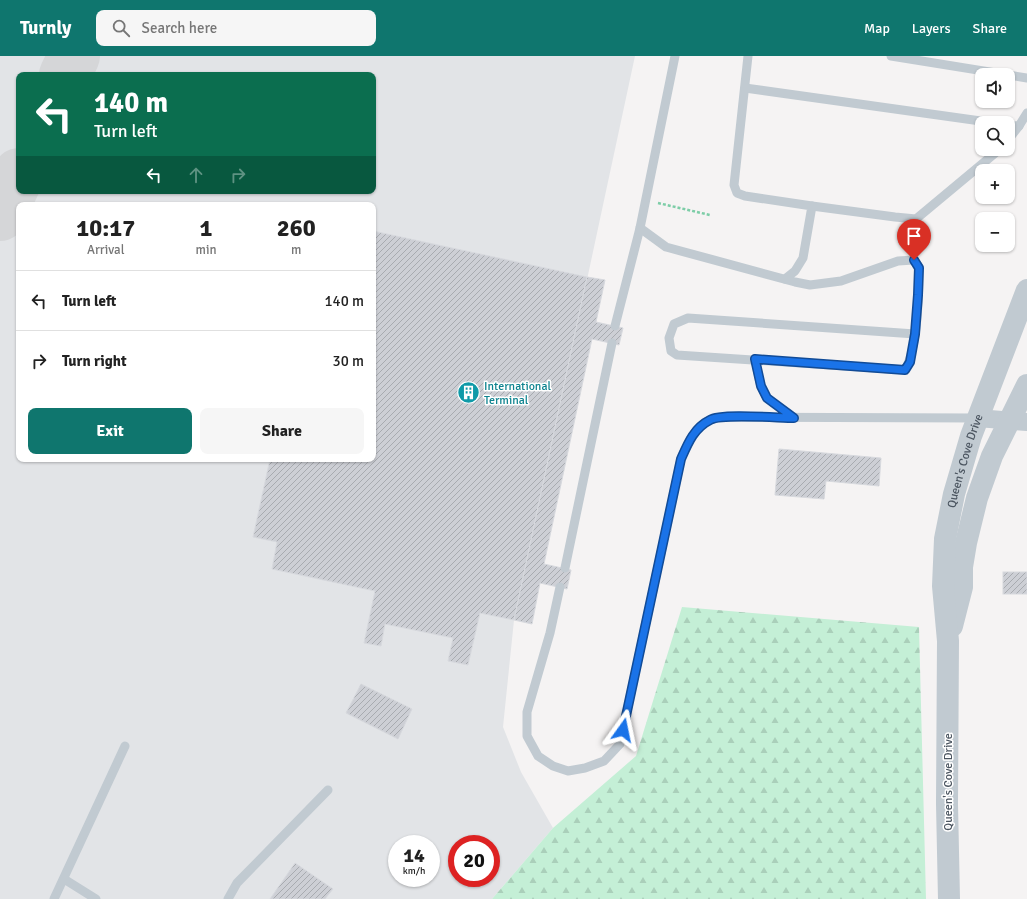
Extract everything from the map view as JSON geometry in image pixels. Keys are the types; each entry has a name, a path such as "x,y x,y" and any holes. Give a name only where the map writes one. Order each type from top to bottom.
{"street":[{"name":"Queen's Cove Drive","path":"949,899 947,804 948,641 943,586 945,539 954,494 977,418 1000,363 1027,290"},
{"name":"Queen's Cove Drive","path":"948,641 962,588 962,567 975,504 985,475 1018,421 1027,385"},
{"path":"977,418 1018,421"}],"lane":[{"path":"615,326 640,228 675,56"},
{"path":"748,56 734,185 738,194 812,206 916,219 992,156"},
{"path":"891,56 1027,78"},
{"path":"745,88 975,120"},
{"path":"1015,131 1027,114"},
{"path":"1015,126 1019,126"},
{"path":"785,280 795,271 803,258 812,206"},
{"path":"640,228 666,247 785,280 810,285 841,281 898,261 914,260 919,268 915,334 910,362 905,370 677,355 671,351 669,338 674,324 688,318 915,334"},
{"path":"565,568 612,343"},
{"path":"755,359 761,386 767,398 794,418"},
{"path":"560,587 550,633 527,712 527,736 538,756 553,766 568,771 585,768 604,761 620,744 681,459 689,440 700,426 712,418 724,417 977,418"},
{"path":"54,899 125,746"},
{"path":"228,899 237,882 328,790"},
{"path":"64,879 96,899"}],"path":[{"path":"645,200 710,215"}],"shaded area":[{"path":"0,56 635,56 514,620 503,727 521,772 553,828 492,899 0,899"}],"green space":[{"path":"682,607 919,627 926,899 492,899 553,828 636,756"}],"building":[{"name":"International Terminal","path":"376,232 587,277 514,620 480,613 468,665 448,661 453,638 385,624 381,646 364,643 375,591 272,569 277,542 253,537 269,462 376,462"},
{"path":"587,277 605,280 596,322 623,328 619,345 592,339 544,564 571,570 567,589 540,583 532,624 514,620"},
{"path":"779,449 881,458 879,486 826,481 824,499 775,495"},
{"path":"1003,572 1027,572 1027,594 1003,594"},
{"path":"361,684 412,709 398,739 346,713"},
{"path":"295,863 333,889 325,899 270,899"}],"taxiway":[{"path":"66,72 74,56"},
{"path":"0,215 16,180"}],"place":[{"name":"International Terminal","path":"468,393"}],"route":[{"path":"623,730 681,459 689,440 700,426 712,418 794,418 767,398 761,386 755,359 905,370 910,362 915,334 919,268 914,260"}]}
